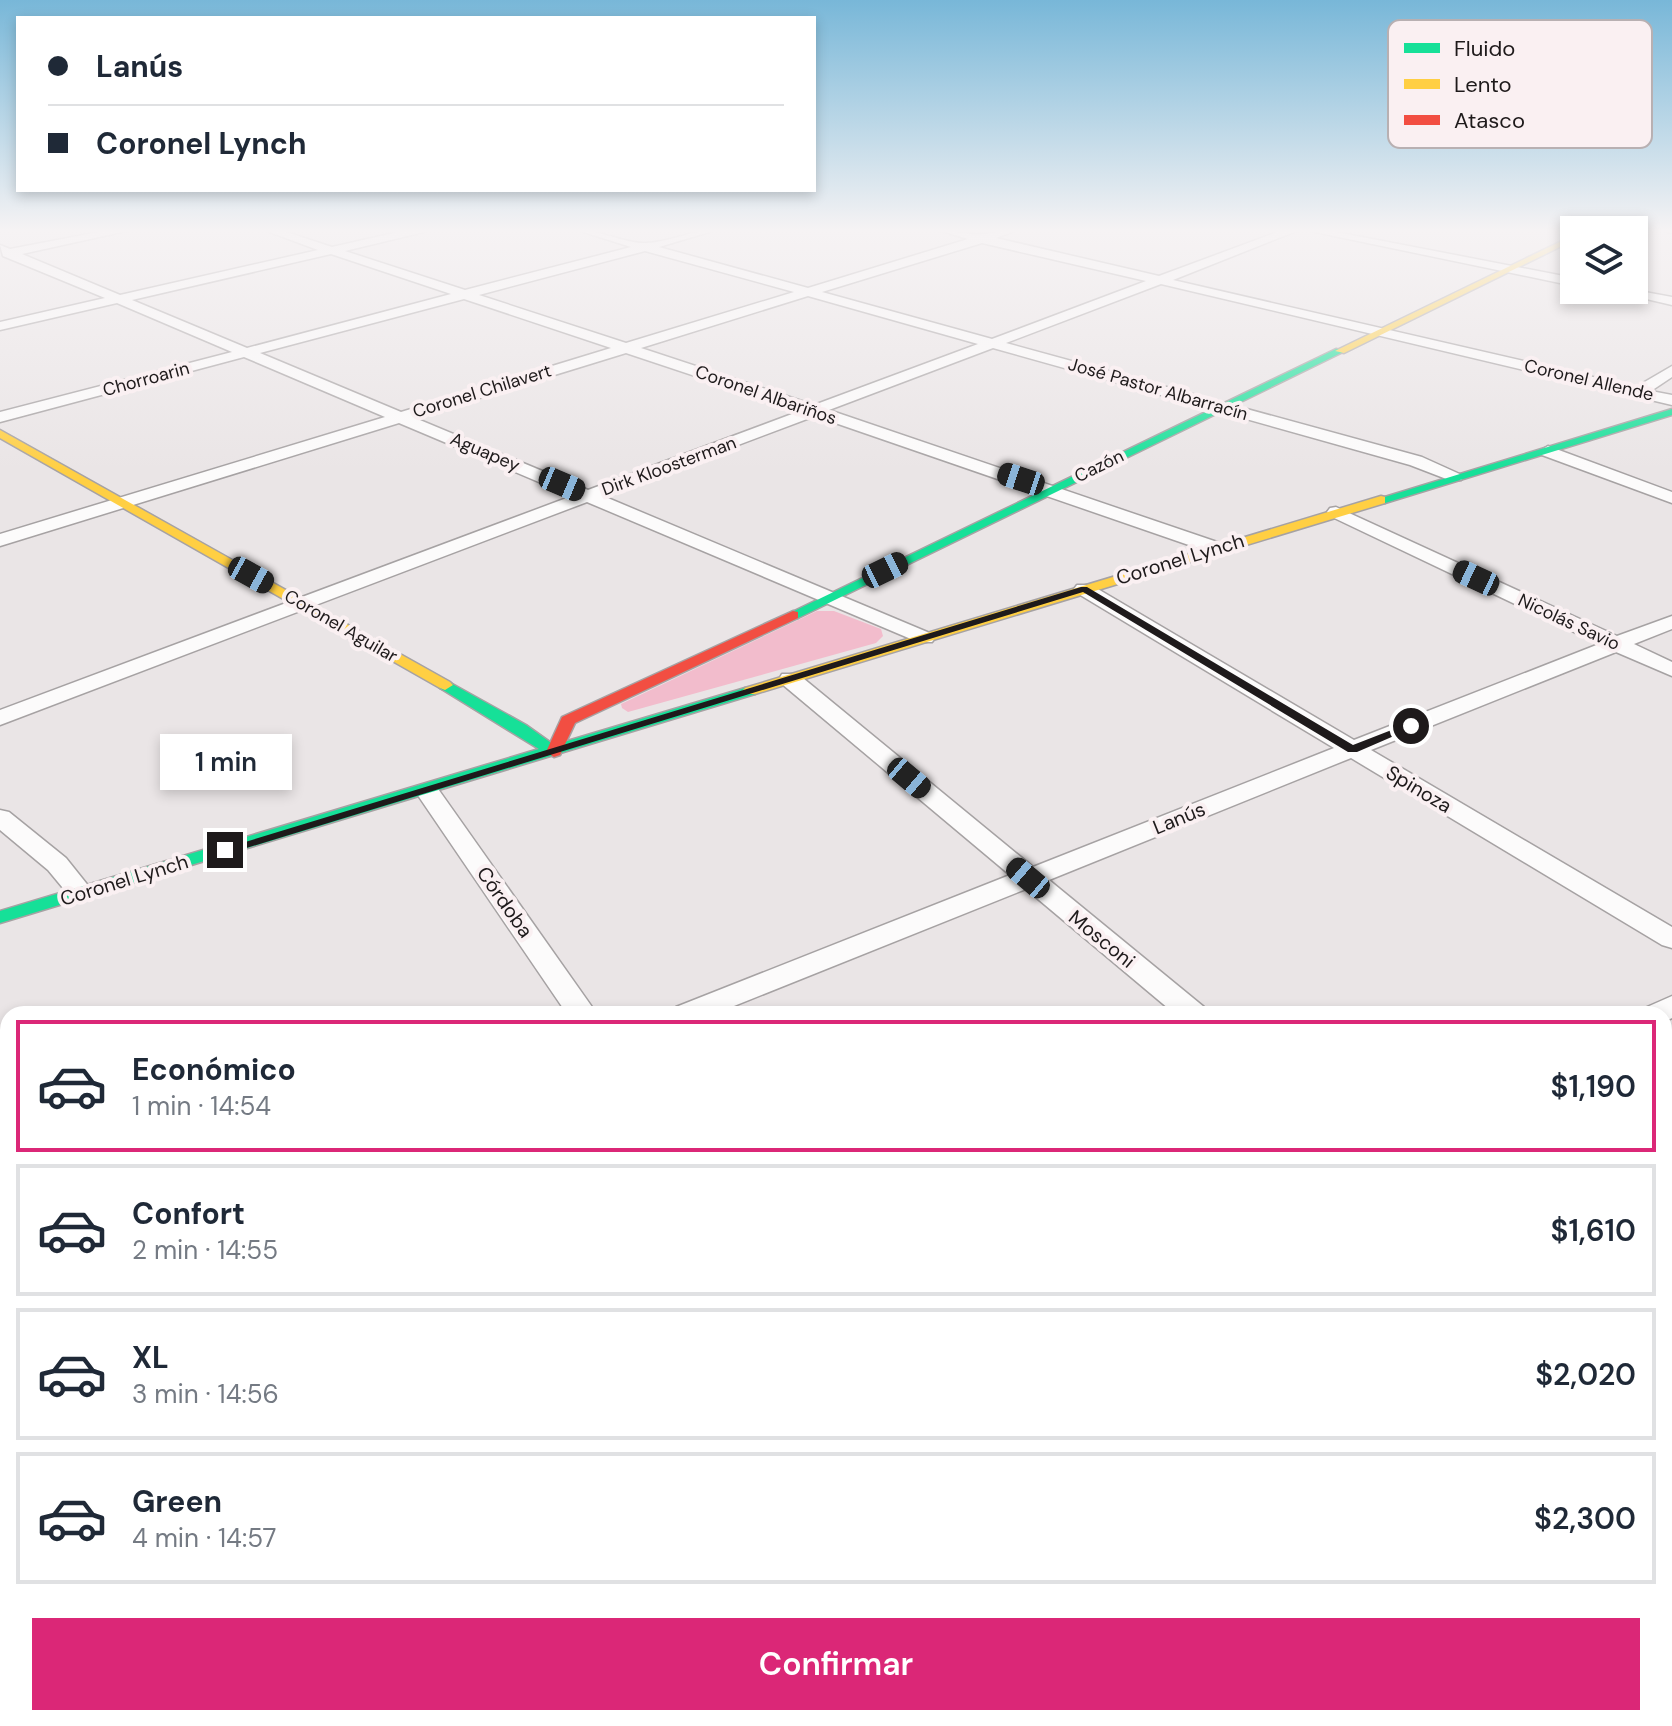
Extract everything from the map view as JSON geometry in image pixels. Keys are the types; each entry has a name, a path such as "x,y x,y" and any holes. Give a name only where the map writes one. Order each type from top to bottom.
{"street":[{"path":"0,326 68,311"},
{"name":"Aguapey","path":"147,311 925,638"},
{"name":"Chorroarin","path":"0,417 402,311"},
{"name":"Coronel Albariños","path":"515,311 1051,489 1216,548"},
{"name":"Coronel Chilavert","path":"0,540 747,311"},
{"name":"José Pastor Albarracín","path":"875,311 1416,461 1455,476"},
{"name":"Dirk Kloosterman","path":"0,718 1081,311"},
{"name":"Coronel Allende","path":"1293,311 1672,400"},
{"name":"Cazón","path":"554,752 568,720 830,598 1422,311"},
{"path":"1639,392 1672,370"},
{"name":"Coronel Lynch","path":"0,917 427,791 1216,548 1672,412"},
{"name":"Coronel Aguilar","path":"0,433 520,728 554,752"},
{"path":"1548,451 1672,498"},
{"name":"Nicolás Savio","path":"1336,512 1672,670"},
{"name":"Spinoza","path":"1084,589 1672,939"},
{"name":"Lanús","path":"706,1006 1672,622"},
{"name":"Mosconi","path":"790,679 1184,1006"},
{"name":"Córdoba","path":"427,791 576,1006"},
{"path":"0,817 57,864 81,893"}],"shaded area":[{"path":"817,611 834,611 881,629 883,636 876,643 628,712 622,708 621,704"}],"traffic: fast":[{"path":"793,615 1340,351"},
{"path":"1381,500 1672,412"},
{"path":"445,685 520,728 554,752"},
{"path":"0,917 750,691"}],"traffic: slow":[{"path":"1340,351 1423,311"},
{"path":"0,433 445,685"},
{"path":"750,691 1381,500"}],"traffic: jam":[{"path":"554,752 568,720 793,615"}],"route":[{"path":"225,850 1084,589 1352,749 1411,726"}]}
